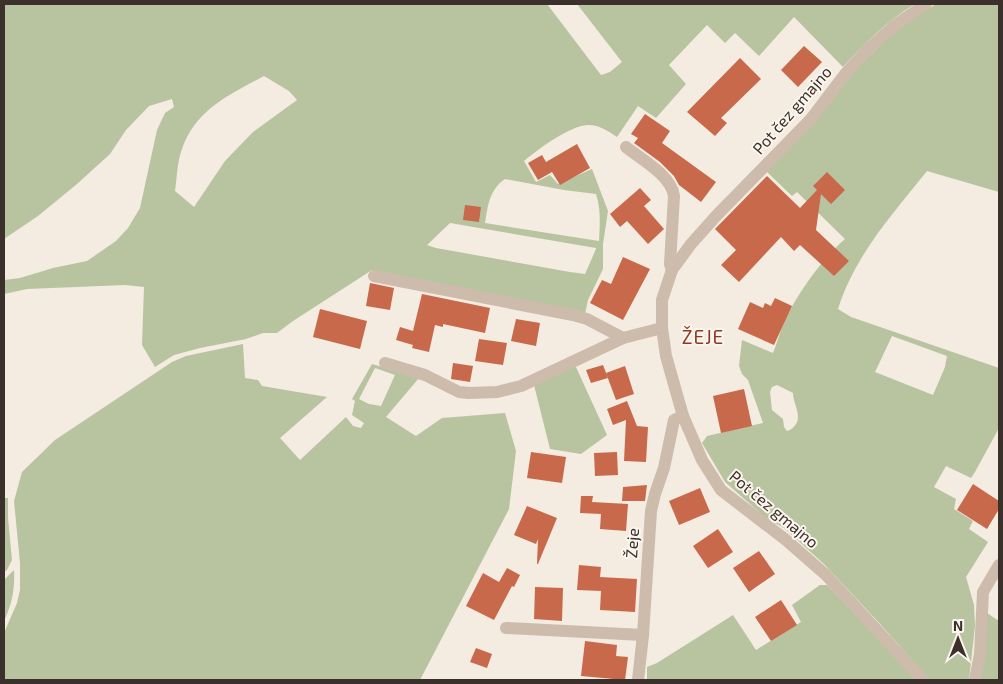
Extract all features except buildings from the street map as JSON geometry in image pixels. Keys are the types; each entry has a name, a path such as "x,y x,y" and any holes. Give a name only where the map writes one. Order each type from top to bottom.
{"street":[{"name":"Pot čez gmajno","path":"923,680 826,575 786,540 721,490 702,460 683,416 666,356 662,328 662,300 672,270 691,244 811,119 846,73 867,50 894,26 926,4"},
{"path":"626,147 666,179 673,189 670,264 672,270"},
{"path":"671,236 691,244"},
{"path":"374,276 573,314 587,319 623,338"},
{"path":"385,363 425,375 459,392 497,392 521,386 623,338 662,328"},
{"name":"Žeje","path":"638,680 643,635 651,511 664,468 674,420 683,416"},
{"path":"975,680 980,654 983,592 999,565"},
{"path":"506,628 643,635"}],"green space":[{"path":"4,4 547,4 601,75 610,72 622,62 577,4 915,4 877,33 843,67 794,17 759,56 735,33 725,43 707,25 669,65 686,84 656,118 638,106 617,137 596,126 581,126 555,138 524,161 536,182 550,175 558,184 592,169 608,211 603,244 603,269 588,300 585,314 372,270 277,333 263,333 246,339 174,355 155,367 142,345 144,287 125,285 27,289 4,294 4,280 20,278 53,268 87,261 116,241 128,228 140,208 157,130 165,113 174,107 172,99 149,106 126,130 110,154 38,216 4,239","holes":["264,76 289,91 297,100 253,132 225,161 194,207 175,191 179,159 188,135 215,105","505,179 596,194 600,223 599,241 485,223 492,193","450,223 596,249 585,274 427,245"]},
{"path":"936,4 999,4 999,192 927,171 864,253 845,289 838,309 851,317 999,368 999,428 975,472 971,478 946,466 934,487 956,499 954,509 973,521 969,529 988,542 966,577 974,605 975,626 969,680 930,680 825,565 784,528 766,518 725,482 702,443 707,436 763,423 748,380 742,374 739,366 742,340 773,353 785,321 798,296 820,265 845,239 797,192 792,196 766,171 850,75 896,30","holes":["892,336 947,356 945,367 933,395 875,372","777,385 793,393 798,412 795,426 787,431 784,427 783,419 772,410 770,392 772,387"]},
{"path":"243,344 245,378 258,380 262,386 327,397 280,438 300,460 346,417 353,426 361,428 364,423 352,415 355,401 352,399 372,364 419,378 386,417 416,436 442,418 505,413 516,451 509,509 420,680 4,680 4,633 17,603 20,590 20,563 14,501 22,472 55,440 172,362 186,356","holes":["375,368 395,375 381,406 369,404 359,399"]},
{"path":"575,365 607,435 581,454 550,449 534,385"},
{"path":"4,498 8,498 12,560 4,572"},
{"path":"14,570 12,596 4,621 4,580"},
{"path":"820,585 827,585 893,654 915,680 647,680 647,667 657,663 733,615 756,650 801,622 792,605"},
{"path":"987,613 999,621 999,680 979,680"}],"district":[{"name":"ŽEJE","path":"703,337"}]}
